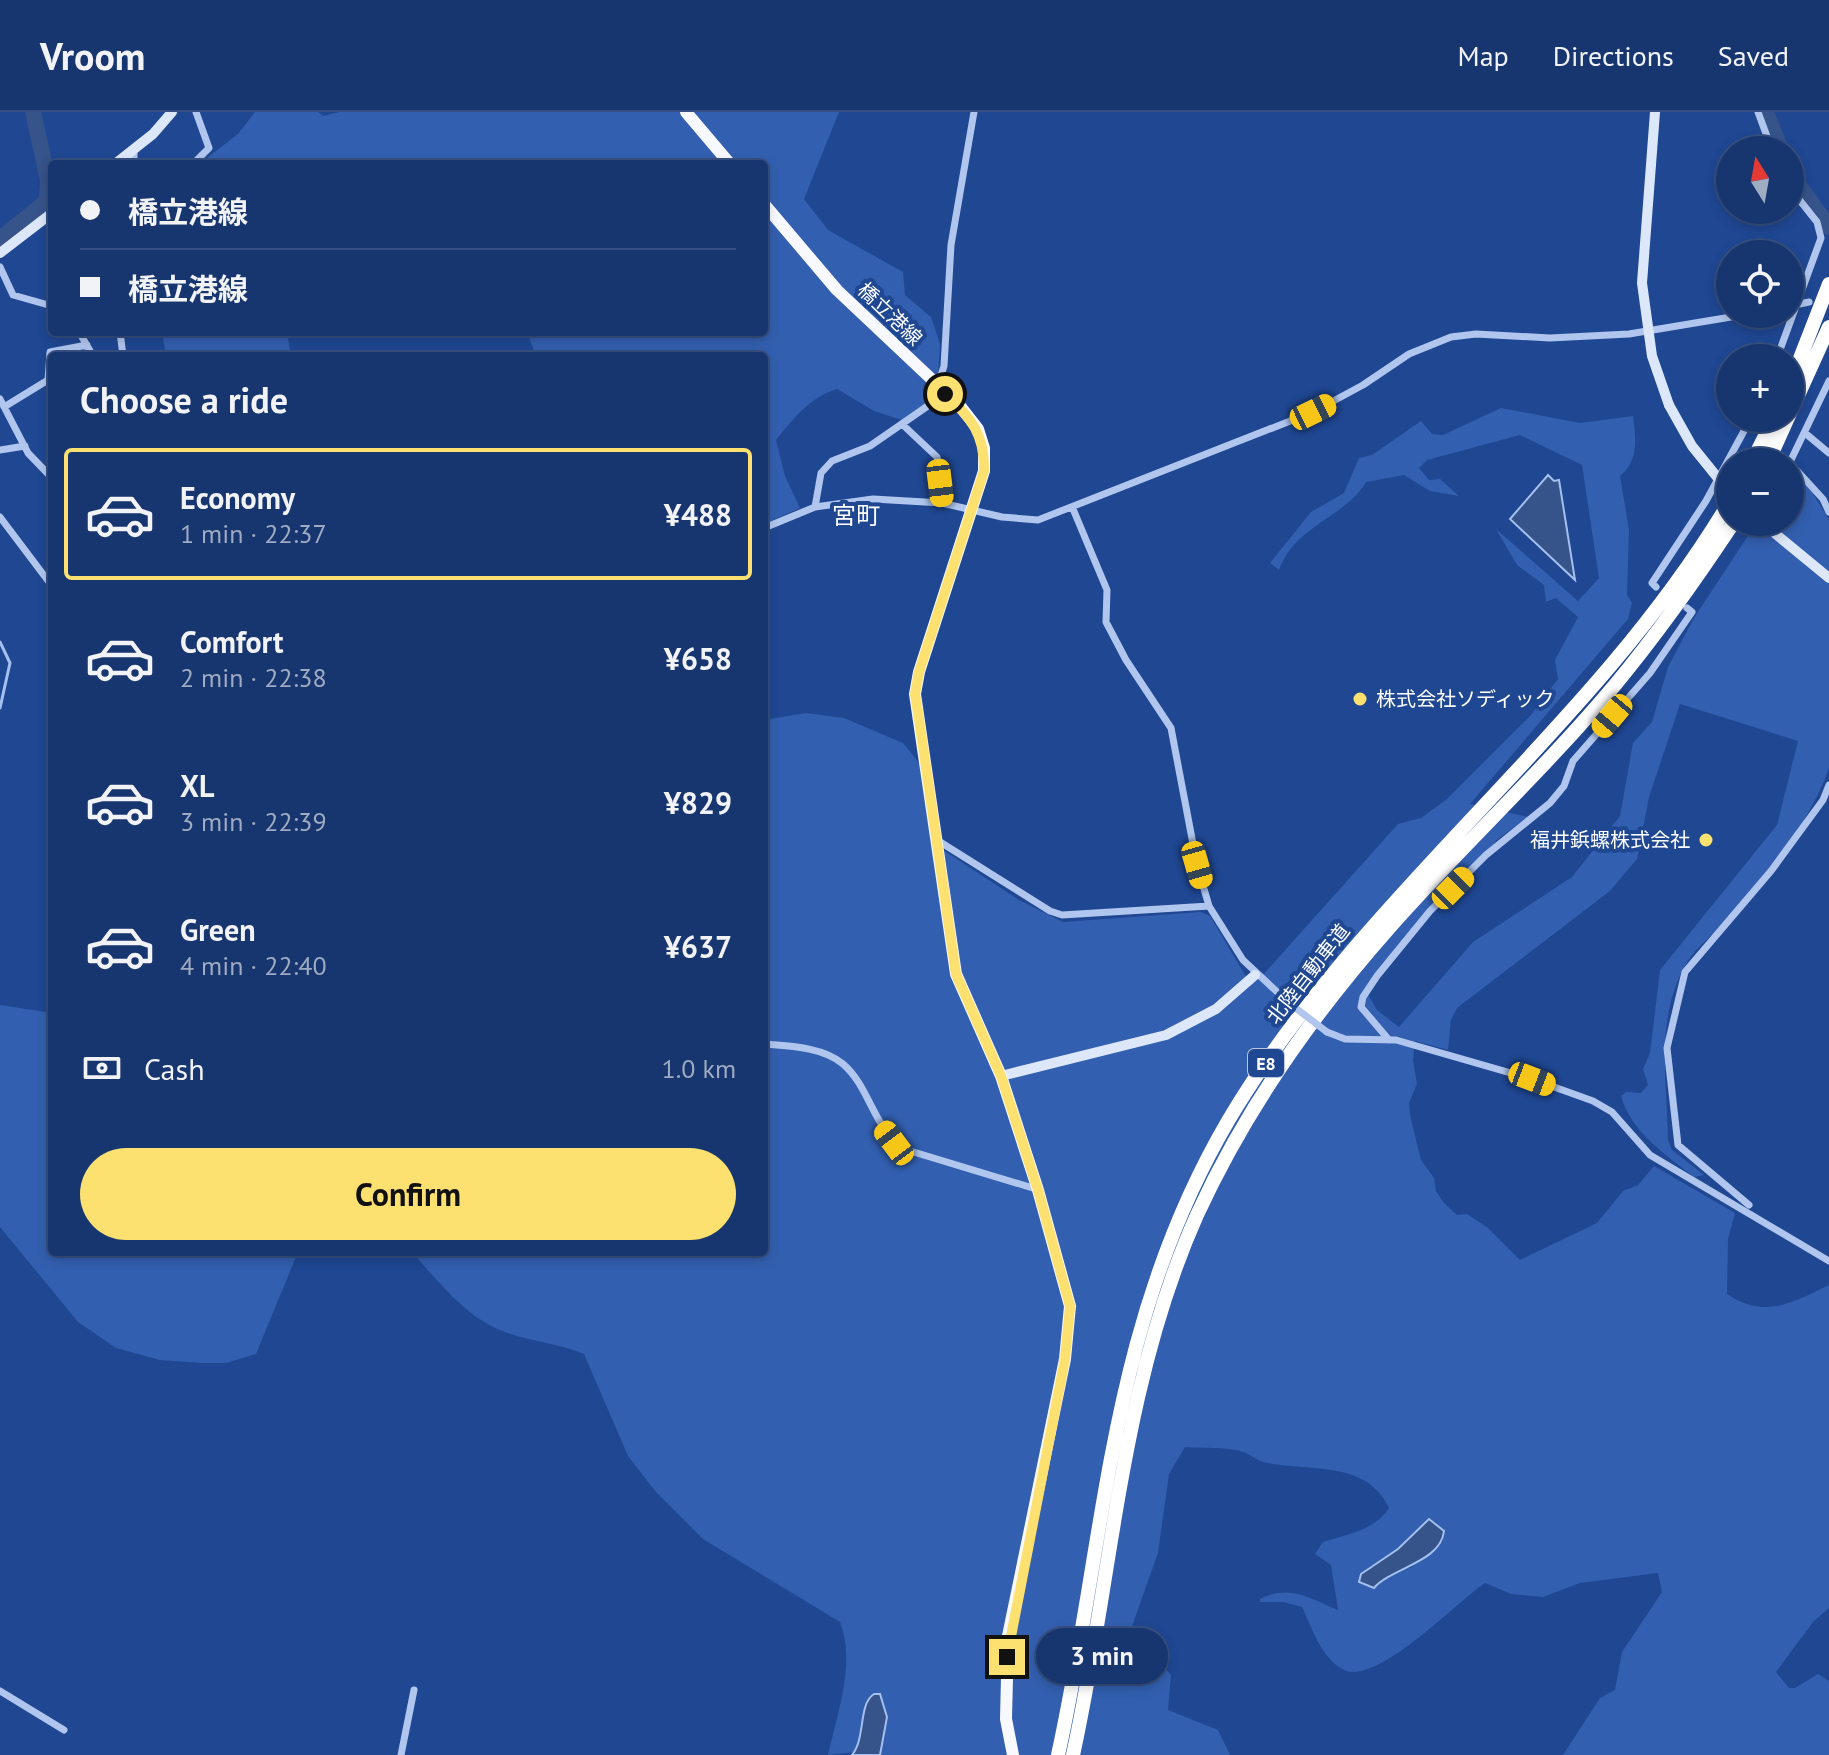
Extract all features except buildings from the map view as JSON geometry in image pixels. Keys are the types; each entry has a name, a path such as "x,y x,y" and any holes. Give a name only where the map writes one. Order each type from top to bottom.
{"highway":[{"path":"1804,348 1829,284"},
{"path":"1774,448 1829,327"},
{"name":"北陸自動車道","path":"1058,1755 1110,1451 1132,1351 1179,1222 1227,1124 1284,1036 1345,958 1599,680 1670,591 1716,522"},
{"name":"北陸自動車道","path":"1073,1755 1090,1672 1122,1466 1146,1355 1192,1226 1242,1126 1295,1045 1354,968 1613,687 1681,600 1724,536"}],"main road":[{"path":"686,112 727,160"},
{"name":"橋立港線","path":"768,209 837,290 978,429 984,448 984,471 919,672 915,694 956,974 1001,1076 1038,1190 1063,1273 1071,1329 1008,1636 1006,1719 1013,1755"}],"street":[{"path":"120,160 172,112"},
{"path":"196,112 209,148 197,160"},
{"path":"815,507 818,482 825,466 841,455 870,446 903,425 941,390 951,245 974,112"},
{"path":"1655,112 1642,258 1647,332 1669,405 1692,446 1716,476"},
{"path":"1758,112 1767,136"},
{"path":"134,150 134,160"},
{"path":"1804,206 1817,222 1821,238 1804,291"},
{"path":"0,253 48,216"},
{"path":"0,267 13,295 48,305"},
{"path":"1804,303 1809,302"},
{"path":"768,526 815,507 873,499 942,503 1002,517 1038,520 1073,509 1313,412 1363,385 1409,354 1451,337 1476,334 1550,338 1647,332 1716,320"},
{"path":"83,336 91,352"},
{"path":"50,352 87,345"},
{"path":"1797,448 1829,381"},
{"path":"48,383 2,403 25,446 48,473"},
{"path":"903,425 937,457 942,503"},
{"path":"1656,587 1652,583 1706,501 1743,432"},
{"path":"1805,433 1829,453"},
{"path":"0,450 25,446"},
{"path":"1804,478 1823,499 1829,512"},
{"path":"1073,509 1107,590 1106,622 1126,660 1171,728 1209,906 1255,975 1327,1032 1345,1039 1389,1040 1474,1062 1593,1101 1612,1112 1650,1155 1662,1164 1829,1261"},
{"path":"0,517 48,581"},
{"path":"1778,536 1829,578"},
{"path":"1389,1040 1361,1007 1370,985 1440,901 1486,855 1550,803 1564,786 1573,761 1650,673 1686,623 1692,612 1687,608"},
{"path":"1749,1205 1706,1172 1675,1138 1667,1048 1670,1031 1685,972 1771,871 1823,800 1829,785"},
{"path":"936,840 1040,906 1062,915 1209,906"},
{"path":"1001,1076 1166,1035 1216,1009 1255,975"},
{"path":"768,1044 799,1047 843,1064 894,1143 907,1150 1038,1190"},
{"path":"401,1755 414,1690"},
{"path":"0,1691 64,1730"}],"shaded area":[{"path":"255,112 318,112 323,116 339,112 839,112 804,199 828,230 903,272 905,295 931,317 940,344 937,396 902,420 874,411 837,389 810,403 776,440 785,476 800,508 768,522 768,352 534,352 528,336 768,336 768,160 204,160 238,134"},
{"path":"163,336 288,336 290,352 165,352"},
{"path":"1501,408 1580,423 1633,416 1633,456 1620,476 1629,530 1627,595 1632,603 1628,619 1470,804 1528,817 1498,839 1365,989 1377,1010 1399,1027 1473,942 1572,877 1620,816 1633,743 1652,722 1668,667 1694,618 1748,536 1804,536 1804,482 1829,520 1829,768 1810,810 1785,848 1686,963 1669,1012 1665,1054 1668,1140 1672,1150 1704,1175 1694,1177 1651,1142 1633,1121 1621,1096 1626,1092 1641,1093 1648,1085 1643,1069 1650,1053 1660,970 1777,825 1798,741 1680,704 1649,797 1637,859 1610,891 1457,1008 1451,1020 1448,1050 1415,1041 1413,1060 1417,1084 1409,1103 1421,1160 1434,1178 1436,1191 1444,1203 1457,1215 1467,1214 1488,1228 1520,1260 1597,1223 1623,1191 1638,1185 1654,1166 1735,1213 1728,1239 1727,1294 1753,1306 1778,1306 1829,1285 1829,1608 1813,1622 1776,1672 1789,1688 1795,1688 1818,1674 1829,1681 1829,1755 1563,1755 1600,1698 1615,1690 1622,1652 1662,1592 1658,1573 1580,1583 1543,1597 1511,1594 1485,1583 1394,1655 1374,1667 1356,1672 1342,1669 1323,1650 1302,1607 1283,1602 1260,1602 1260,1599 1281,1593 1299,1594 1338,1610 1331,1565 1315,1554 1323,1542 1359,1531 1383,1516 1389,1508 1379,1492 1366,1482 1334,1470 1263,1462 1232,1449 1185,1447 1169,1474 1158,1553 1131,1629 1171,1675 1168,1710 1218,1730 1230,1755 880,1755 887,1717 867,1700 864,1728 855,1752 828,1755 846,1671 840,1622 703,1539 656,1492 628,1456 584,1354 510,1334 487,1324 452,1296 416,1256 768,1256 768,719 806,713 844,718 903,743 919,763 931,842 1019,900 1063,922 1201,912 1210,916 1245,975 1250,978 1262,976 1398,824 1421,818 1447,799 1530,716 1558,679 1555,660 1578,617 1556,598 1546,602 1544,585 1517,565 1496,529 1578,601 1599,578 1582,465 1520,435 1427,460 1419,468 1429,480 1440,479 1459,496 1430,491 1404,475 1366,482 1346,505 1296,542 1279,570 1270,563 1311,512 1344,493 1359,458 1372,455 1421,421 1432,434 1443,435","holes":["1431,1519 1443,1530 1442,1540 1412,1567 1388,1575 1374,1588 1359,1582 1361,1574 1398,1549"]},
{"path":"1548,475 1554,481 1559,480 1575,580 1510,519"},
{"path":"0,1005 48,1012 48,1256 296,1256 256,1354 226,1363 160,1360 116,1348 78,1322 0,1227"},
{"path":"1429,1519 1444,1531 1441,1542 1434,1550 1374,1588 1359,1582 1361,1574 1398,1549"},
{"path":"874,1694 880,1694 887,1717 880,1755 852,1755 859,1740 866,1705"}],"waterway":[{"path":"0,239 47,201 48,180 33,112"},
{"path":"1766,112 1775,136"},
{"path":"1804,192 1829,227"},
{"path":"0,642 10,663 0,708"}],"place":[{"name":"株式会社ソディック","path":"1360,699"},
{"name":"福井鋲螺株式会社","path":"1706,840"}],"district":[{"name":"宮町","path":"856,515"}],"route":[{"path":"945,394 960,406 978,429 984,448 984,471 919,672 915,694 956,974 1001,1076 1063,1273 1070,1306 1071,1329 1008,1636 1007,1657"}]}
